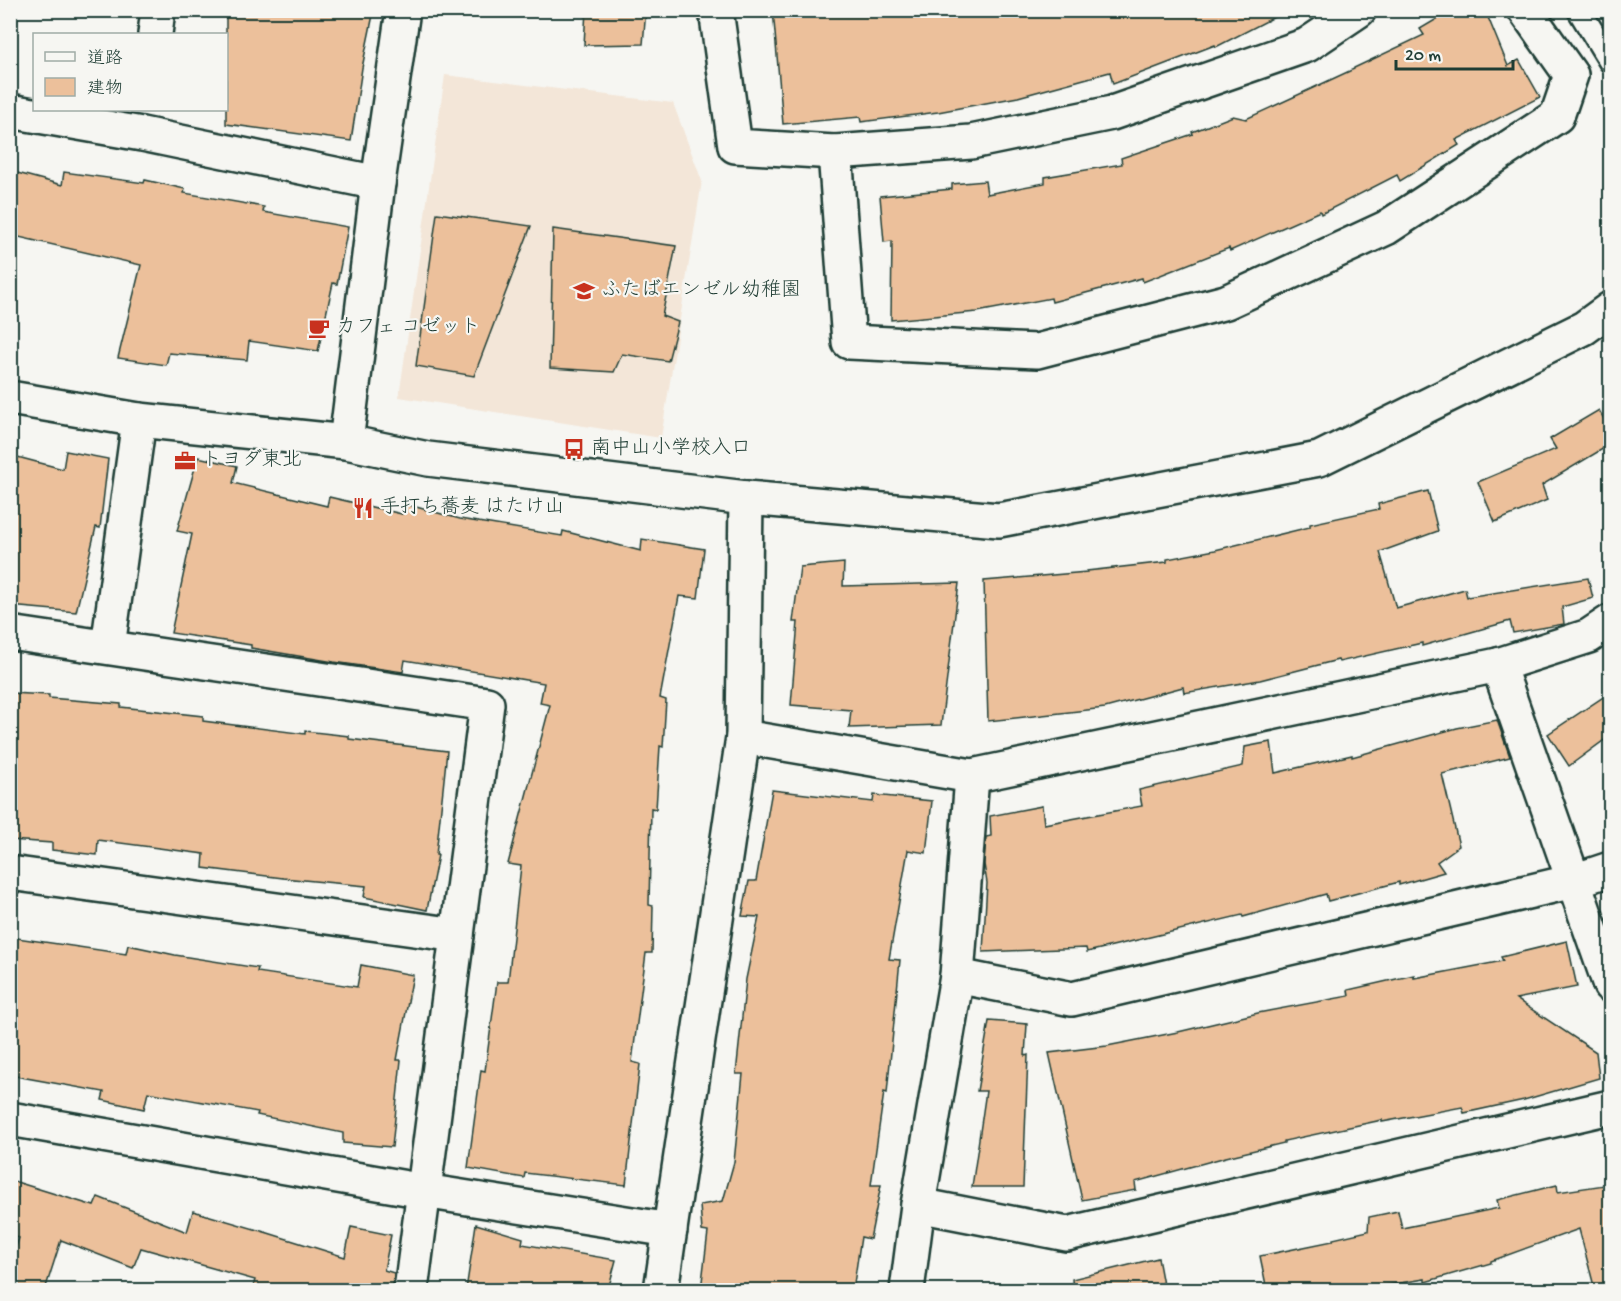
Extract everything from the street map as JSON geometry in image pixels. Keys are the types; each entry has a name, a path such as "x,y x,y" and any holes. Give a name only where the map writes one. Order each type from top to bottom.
{"street":[{"path":"155,33 158,10"},
{"path":"346,442 378,183 403,10"},
{"path":"716,10 735,146 835,152 971,142 1112,113 1307,45 1359,10"},
{"path":"835,152 849,342 1037,351 1226,302 1386,228 1557,116 1571,75 1525,10"},
{"path":"10,111 144,122 378,183"},
{"path":"10,398 140,420 346,442 428,459 746,498 999,520 1319,459 1584,328 1611,309"},
{"path":"108,647 140,420"},
{"path":"661,1290 743,737 746,498"},
{"path":"743,737 972,776 1498,664 1589,636 1611,622"},
{"path":"10,633 487,704 411,1290"},
{"path":"1498,664 1611,985"},
{"path":"908,1290 918,1205 957,976 972,776"},
{"path":"957,976 1072,999 1574,881 1611,869"},
{"path":"10,873 457,935"},
{"path":"918,1205 1067,1234 1611,1107"},
{"path":"10,1119 424,1191 670,1230"}],"lane":[{"path":"1579,10 1611,61"}],"shaded area":[{"path":"445,75 673,103 702,181 661,438 399,397"}],"building":[{"path":"226,10 374,10 351,141 226,124 228,33 226,33"},
{"path":"586,10 646,10 643,44 584,45"},
{"path":"773,10 1288,10 1216,47 1215,45 1113,84 1110,72 1018,97 938,112 861,122 860,117 783,124"},
{"path":"1452,10 1485,10 1508,66 1519,60 1540,97 1456,140 1459,145 1400,181 1397,175 1321,214 1320,211 1230,251 1229,248 1143,282 1142,278 1052,302 1051,298 977,312 891,320 892,241 884,242 880,196 952,189 952,184 985,181 987,194 1045,183 1045,177 1122,164 1121,158 1193,134 1192,132 1233,116 1246,119 1354,69 1424,35 1420,29"},
{"path":"10,171 62,185 64,172 144,183 145,180 185,189 184,193 264,207 263,212 348,227 337,284 333,283 318,351 249,341 247,360 169,353 166,365 118,358 141,265 10,235"},
{"path":"437,213 531,226 474,376 416,366"},
{"path":"553,229 676,246 662,316 678,322 668,361 622,354 614,372 550,368"},
{"path":"1599,410 1611,432 1611,444 1542,485 1547,500 1495,522 1478,482 1556,449 1550,439"},
{"path":"66,451 108,459 100,528 96,527 76,612 10,606 10,455 63,469"},
{"path":"198,457 237,466 233,483 327,506 329,497 402,514 405,504 460,519 562,536 563,531 641,551 642,539 704,549 698,598 679,596 660,698 666,700 656,809 651,808 649,905 653,906 652,953 646,953 632,1062 640,1064 626,1185 525,1173 524,1178 468,1168 481,1070 485,1071 497,982 508,982 521,866 508,864 550,705 540,703 544,683 405,660 403,672 171,633 192,534 177,531"},
{"path":"1428,491 1438,531 1380,552 1396,608 1465,589 1467,597 1588,578 1593,598 1562,607 1564,624 1513,633 1510,621 1422,646 1422,643 1339,662 1338,660 1260,680 1184,693 1183,687 1105,708 988,721 984,581 1167,562 1167,559 1215,550 1310,527 1310,524 1379,509 1378,504"},
{"path":"844,563 843,586 959,583 941,725 849,728 851,710 791,705 798,622 793,622 800,567"},
{"path":"1611,692 1611,735 1569,766 1548,734"},
{"path":"10,693 49,695 49,698 121,704 121,707 203,716 203,721 305,734 305,731 349,736 349,739 447,751 436,855 438,855 427,910 364,897 366,886 203,868 204,854 98,840 97,855 52,850 52,843 10,840"},
{"path":"1497,720 1510,757 1442,774 1459,846 1437,862 1444,872 1328,901 1326,894 1243,917 1242,915 1087,952 1086,948 983,952 987,883 984,864 986,837 991,836 990,816 1042,806 1044,824 1142,806 1139,790 1243,766 1245,747 1271,742 1275,773 1352,755 1352,757 1457,728"},
{"path":"772,790 873,802 874,795 932,801 926,853 908,850 889,959 900,960 887,1093 884,1092 871,1185 881,1185 870,1239 861,1237 853,1290 701,1290 708,1232 702,1231 700,1205 723,1201 734,1162 743,1074 736,1074 746,979 759,917 742,916 749,881 756,881"},
{"path":"10,937 126,954 128,945 258,968 257,972 357,987 361,965 413,975 397,1060 401,1060 392,1147 343,1143 343,1133 257,1115 258,1112 148,1092 144,1109 102,1100 104,1092 10,1075"},
{"path":"1567,941 1577,987 1516,999 1596,1052 1599,1078 1524,1100 1464,1113 1462,1107 1382,1122 1382,1120 1284,1141 1284,1143 1135,1182 1136,1190 1082,1200 1049,1053 1107,1046 1349,996 1348,990 1414,975 1414,978 1503,961 1501,957"},
{"path":"989,1021 1027,1024 1023,1187 972,1187 986,1091 977,1091"},
{"path":"10,1180 94,1206 98,1197 187,1232 193,1211 345,1257 351,1227 391,1235 384,1270 394,1273 393,1290 252,1290 255,1280 141,1248 133,1268 61,1240 45,1290 10,1290 10,1263 19,1238 10,1235"},
{"path":"1611,1184 1611,1290 1595,1290 1579,1229 1491,1261 1491,1263 1425,1282 1425,1279 1357,1290 1267,1290 1260,1256 1333,1241 1333,1239 1368,1231 1369,1217 1398,1211 1402,1228 1499,1208 1497,1200 1557,1185 1558,1192"},
{"path":"476,1224 523,1238 522,1244 616,1260 608,1290 466,1290"},
{"path":"1158,1258 1164,1290 1073,1290 1072,1279"}],"place":[{"name":"ふたばエンゼル幼稚園","path":"584,291"},
{"name":"カフェ コゼット","path":"319,328"},
{"name":"南中山小学校入口","path":"574,449"},
{"name":"トヨダ東北","path":"185,461"},
{"name":"手打ち蕎麦 はたけ山","path":"363,508"}]}
